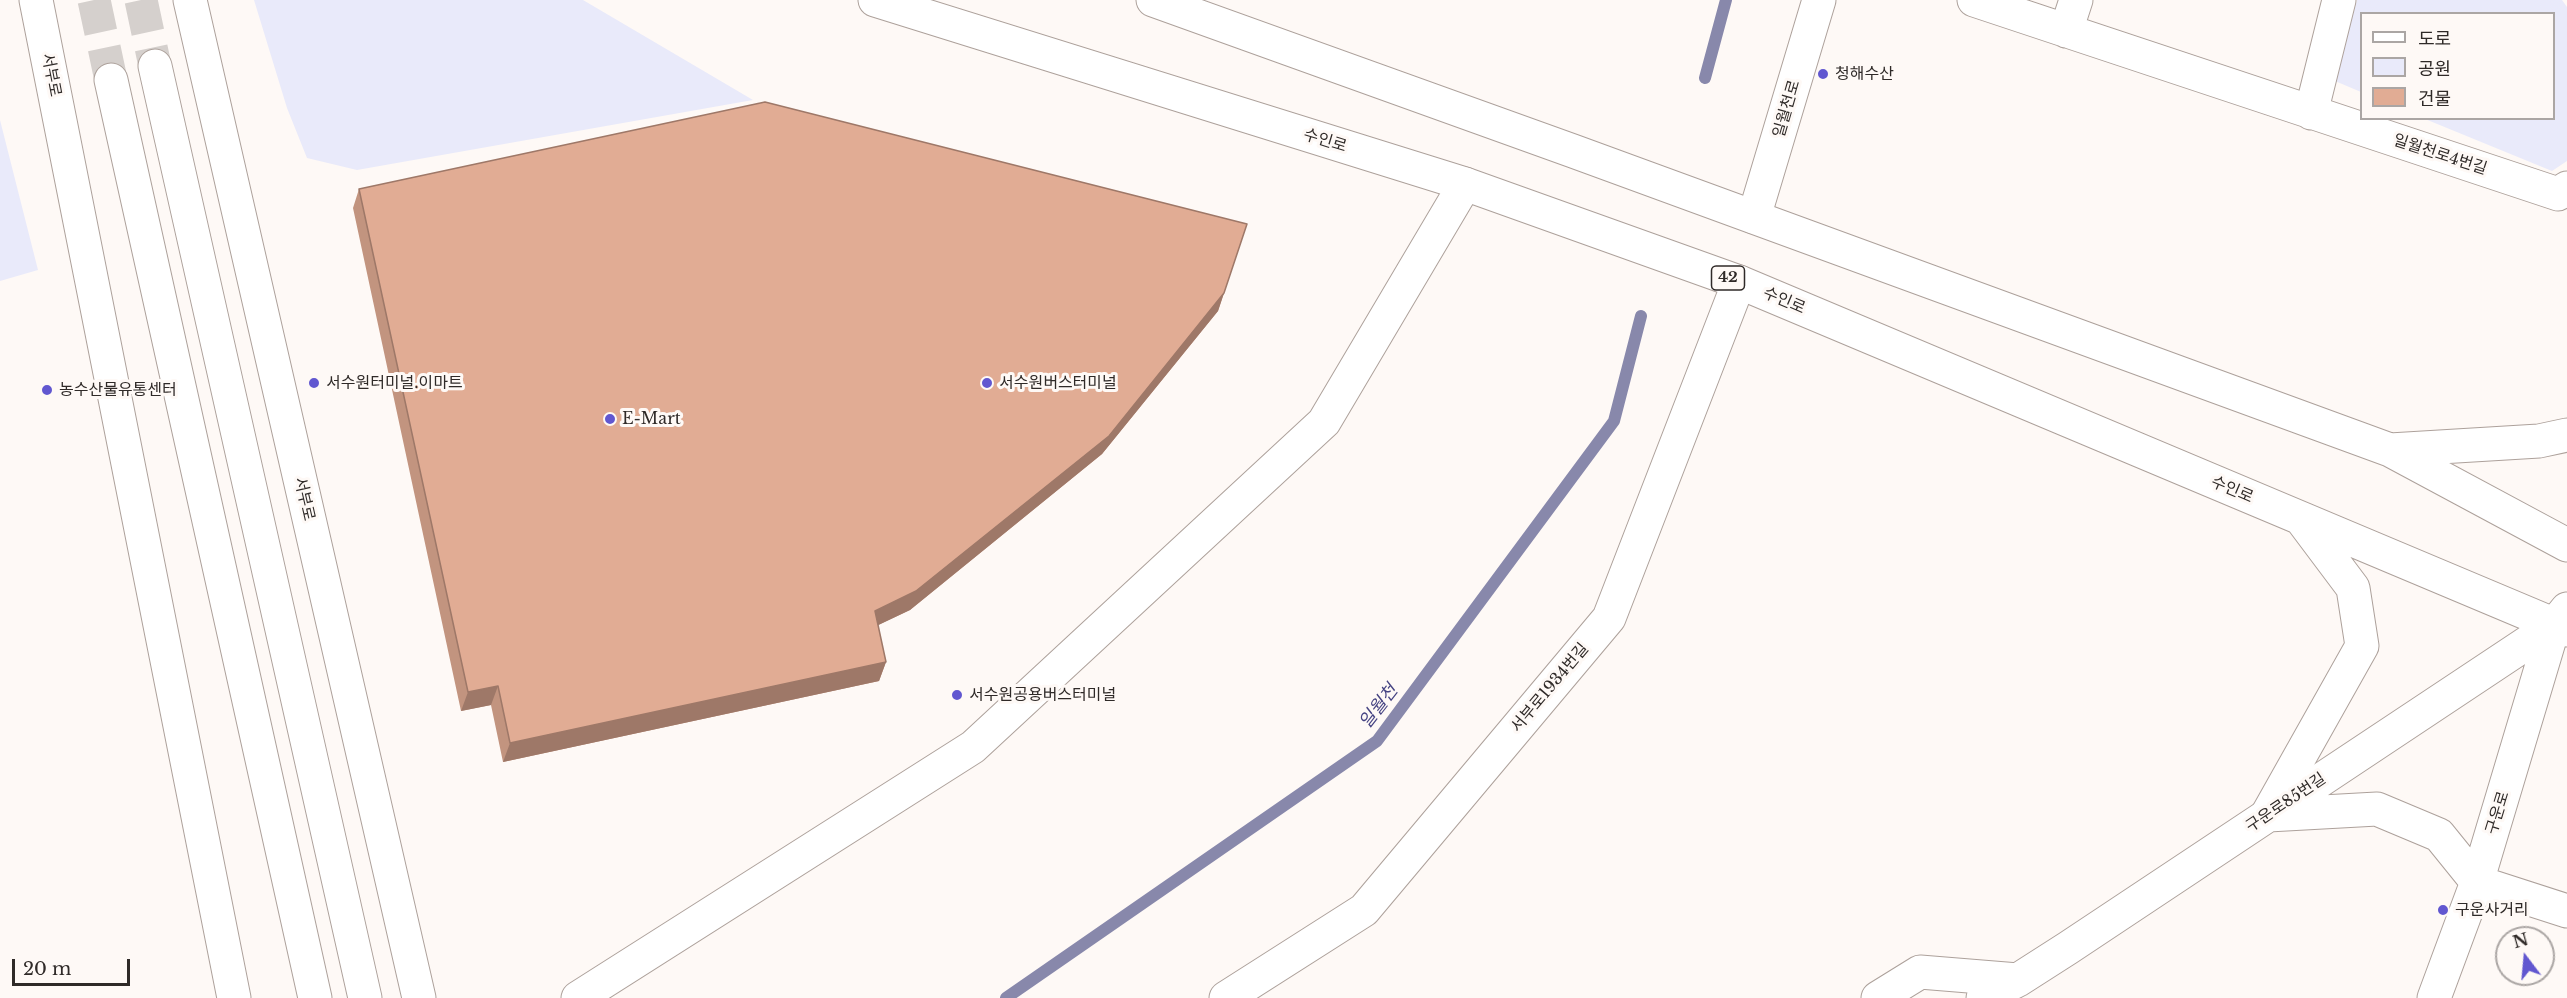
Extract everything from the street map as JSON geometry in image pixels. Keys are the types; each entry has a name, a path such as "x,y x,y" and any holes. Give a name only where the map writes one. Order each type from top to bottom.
{"main road":[{"name":"서부로","path":"36,0 234,998"},
{"name":"서부로","path":"190,0 419,998"},
{"name":"수인로","path":"875,0 1465,184 1739,282 2301,519 2563,621"},
{"path":"1153,0 2390,450 2567,545"},
{"name":"일월천로","path":"1754,217 1819,0"},
{"name":"일월천로4번길","path":"1974,0 2558,194 2567,188"},
{"path":"2066,31 2076,0"},
{"path":"2311,113 2339,0"},
{"path":"155,66 365,998"},
{"path":"111,80 315,998"},
{"path":"578,998 973,747 1324,422 1465,184"},
{"name":"서부로1934번길","path":"1226,998 1364,910 1609,618 1739,282"},
{"path":"2390,450 2540,441 2567,435"},
{"path":"2267,815 2362,646 2353,588 2301,519"},
{"name":"구운로85번길","path":"1983,998 2008,992 2267,815 2563,621"},
{"name":"구운로","path":"2434,998 2477,882 2563,621"},
{"path":"2267,815 2376,809 2439,835 2477,882 2567,911"},
{"path":"1878,998 1920,972 2008,992"}],"green space":[{"path":"254,0 583,0 753,100 357,170 307,158 287,108"},
{"path":"2357,0 2562,0 2567,7 2567,161 2552,171 2427,120 2555,120 2555,12 2360,12 2360,92 2335,81"},
{"path":"0,120 38,270 0,281"}],"building":[{"name":"E-Mart","path":"765,102 1247,224 1224,293 1109,436 916,591 875,611 886,662 510,743 498,686 468,692 359,189"}],"waterway":[{"name":"일월천","path":"1705,78 1726,0"},
{"name":"일월천","path":"1006,998 1377,741 1614,421 1641,316"}],"tunnel":[{"path":"94,0 111,80"},
{"path":"141,0 155,66"}],"place":[{"name":"청해수산","path":"1823,74"},
{"name":"서수원터미널.이마트","path":"314,383"},
{"name":"서수원버스터미널","path":"987,383"},
{"name":"농수산물유통센터","path":"47,390"},
{"name":"E-Mart","path":"610,419"},
{"name":"서수원공용버스터미널","path":"957,695"},
{"name":"구운사거리","path":"2443,910"}]}
